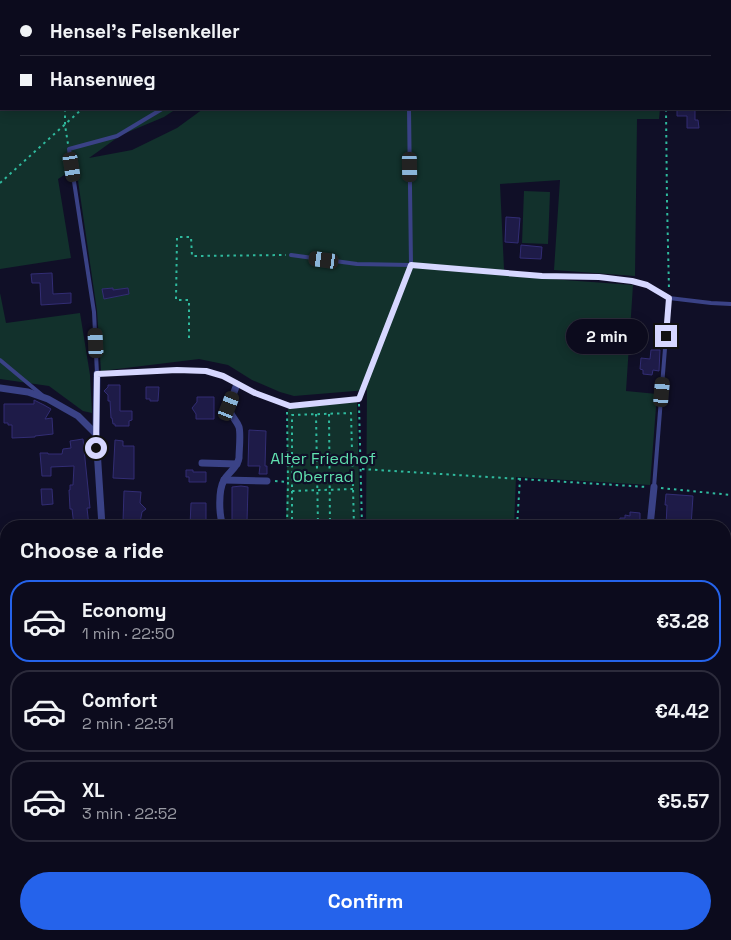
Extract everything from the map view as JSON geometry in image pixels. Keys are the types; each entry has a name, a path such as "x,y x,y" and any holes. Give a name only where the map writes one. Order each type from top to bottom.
{"street":[{"path":"97,374 96,434 102,520"},
{"path":"221,520 220,489 224,480 239,461 239,425 230,412 229,406 237,384"},
{"path":"0,388 28,392 48,400 78,416 96,434"},
{"path":"202,463 237,464"},
{"path":"224,480 267,481"},
{"path":"651,520 654,487"}],"lane":[{"path":"160,110 117,136 69,148 94,312 97,374 194,370 223,376 255,393 286,406 359,399 411,265 409,110"},
{"path":"291,255 357,264 411,265 542,276 599,277 647,285 669,298 731,304"},
{"path":"654,487 669,298"},
{"path":"0,360 48,400"}],"path":[{"path":"65,110 65,125 69,148"},
{"path":"0,183 81,110"},
{"path":"666,110 669,298"},
{"path":"189,338 189,300 176,300 177,237 192,237 192,256 291,255"},
{"path":"359,399 362,520"},
{"path":"286,406 287,520"},
{"path":"292,520 292,415 351,413 354,520"},
{"path":"316,414 318,520"},
{"path":"329,414 330,520"},
{"path":"362,469 654,487 731,495"},
{"path":"517,520 520,479"},
{"path":"267,481 288,482"},
{"path":"292,491 353,489"}],"green space":[{"path":"0,110 174,110 164,117 121,135 89,158 132,150 177,128 202,110 660,110 659,119 637,119 635,276 554,270 560,180 500,184 504,269 509,276 633,285 626,391 657,394 650,485 516,477 514,520 366,520 367,390 294,396 252,380 228,365 199,359 101,371 97,311 76,167 58,179 71,258 0,269"},
{"path":"524,191 550,192 548,244 522,243"},
{"path":"0,293 6,323 80,313 90,375 92,413 83,411 49,386 0,379"},
{"name":"Alter Friedhof Oberrad","path":"357,402 360,520 286,520 288,408"}],"building":[{"path":"677,110 695,110 695,120 698,120 699,128 687,128 687,116 677,116"},
{"path":"506,217 520,218 518,243 505,242"},
{"path":"521,245 542,247 541,259 520,258"},
{"path":"52,273 53,294 71,293 71,303 41,305 40,283 32,283 31,274"},
{"path":"113,288 113,290 128,288 129,294 104,299 102,289"},
{"path":"651,350 660,350 659,371 653,370 652,375 643,374 643,370 640,369 641,358 650,359"},
{"path":"108,385 120,385 120,411 132,411 132,420 129,421 129,426 115,426 113,424 110,401 108,401 108,395 104,391"},
{"path":"146,387 159,387 158,401 146,399"},
{"path":"197,397 214,397 214,419 196,419 196,414 192,408 197,402"},
{"path":"34,400 51,409 45,419 52,418 53,434 12,438 12,425 4,423 4,404 34,404"},
{"path":"249,430 266,431 265,466 267,466 267,474 259,474 260,466 248,466"},
{"path":"83,439 90,508 87,508 88,520 73,520 72,509 70,509 69,490 70,485 73,485 74,466 51,467 51,476 42,476 40,453 62,454 63,449 71,448 70,441"},
{"path":"115,440 123,441 123,446 134,446 134,479 113,478"},
{"path":"186,470 206,472 206,482 189,482 189,477 186,477"},
{"path":"232,487 248,487 247,520 232,520"},
{"path":"41,489 52,489 53,504 42,505"},
{"path":"124,491 141,492 140,503 146,509 142,512 141,520 123,520"},
{"path":"666,494 693,496 691,520 666,520 667,505 665,505"},
{"path":"191,503 206,503 206,520 190,520"},
{"path":"630,512 640,513 640,520 620,520 620,518 625,518 625,515 630,516"}],"route":[{"path":"96,448 97,374 177,370 206,371 223,376 255,393 286,406 359,399 411,265 542,276 599,277 647,285 669,298 666,336"}]}
